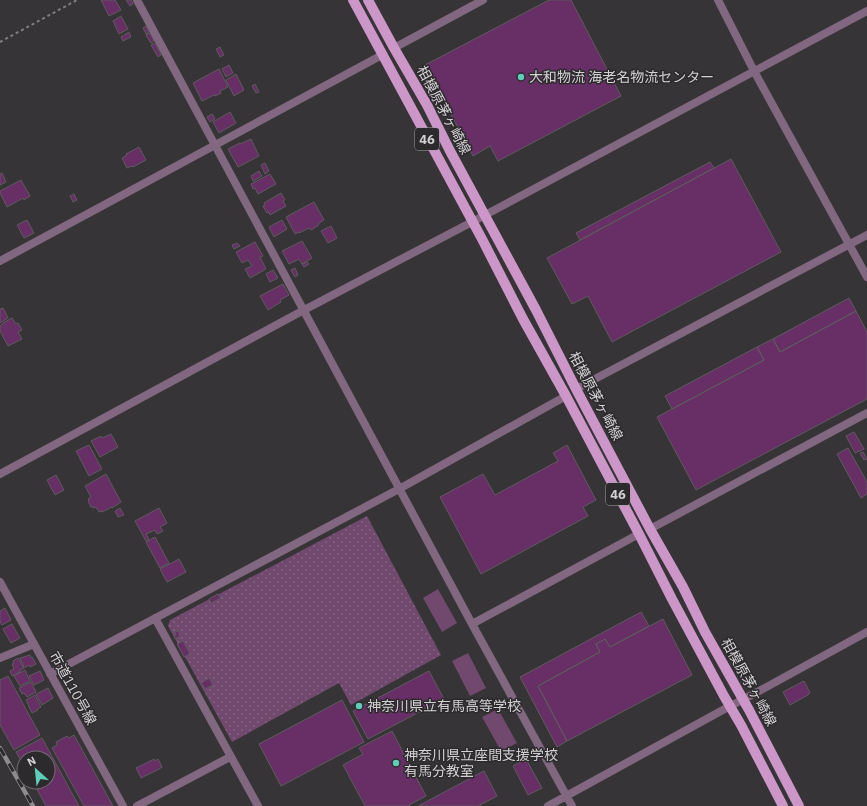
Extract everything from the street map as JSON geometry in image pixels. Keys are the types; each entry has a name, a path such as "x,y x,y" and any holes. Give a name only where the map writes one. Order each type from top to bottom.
{"main road":[{"name":"相模原茅ヶ崎線","path":"353,0 784,806"},
{"name":"相模原茅ヶ崎線","path":"368,0 427,105 450,152 536,310 650,529 683,587 799,806"}],"street":[{"path":"394,48 483,0"},
{"path":"718,0 754,71 867,277"},
{"path":"140,1 215,145 399,488 572,806"},
{"path":"0,474 304,310 867,11"},
{"path":"0,261 382,55"},
{"path":"576,389 867,235"},
{"path":"50,674 399,488 566,396"},
{"path":"650,529 867,413"},
{"path":"472,624 639,534"},
{"name":"市道110号線","path":"0,582 123,806"},
{"path":"155,618 258,806"},
{"path":"548,806 867,632"},
{"path":"0,658 34,644"},
{"path":"137,806 230,756"}],"path":[{"path":"0,42 77,0"}],"shaded area":[{"path":"367,516 441,655 351,705 339,683 232,742 168,626 170,620"},
{"path":"438,589 457,623 442,632 423,598"},
{"path":"468,653 486,688 470,696 452,661"},
{"path":"498,709 517,743 501,751 482,717"}],"building":[{"path":"101,0 115,0 121,10 109,16"},
{"path":"126,0 131,0 133,4 130,6"},
{"name":"大和物流 海老名物流センター","path":"549,0 571,0 621,96 498,161 490,146 473,156 425,65"},
{"path":"121,16 128,29 119,34 113,21"},
{"path":"146,26 149,32 146,34 143,28"},
{"path":"129,32 131,37 123,41 121,37"},
{"path":"150,33 154,41 151,43 146,35"},
{"path":"155,43 161,55 158,57 151,45"},
{"path":"220,47 224,55 220,57 216,49"},
{"path":"229,65 233,73 226,77 222,69"},
{"path":"219,69 228,87 220,91 221,93 202,101 193,83"},
{"path":"236,74 244,90 234,96 226,80"},
{"path":"255,84 259,92 256,93 252,86"},
{"path":"230,112 236,123 219,133 213,122"},
{"path":"212,114 215,119 210,122 207,117"},
{"path":"251,139 259,156 238,167 228,149"},
{"path":"139,147 146,160 133,167 127,168 122,158"},
{"path":"731,159 781,252 612,342 588,296 572,304 547,258"},
{"path":"710,162 714,168 580,240 576,233"},
{"path":"265,163 269,171 265,174 261,165"},
{"path":"259,171 262,176 253,181 251,176"},
{"path":"2,173 6,182 0,185 0,174"},
{"path":"270,174 276,184 258,194 255,188 253,189 251,184"},
{"path":"21,180 30,196 24,200 23,198 7,207 0,191"},
{"path":"281,193 285,200 283,201 286,206 270,215 263,206 265,205 264,203"},
{"path":"74,194 77,200 73,202 70,196"},
{"path":"314,202 324,220 311,230 309,228 295,234 286,217"},
{"path":"27,220 34,233 24,238 17,225"},
{"path":"282,220 287,229 274,237 269,227"},
{"path":"331,226 337,238 328,243 321,231"},
{"path":"302,241 312,258 302,264 299,259 289,264 282,251"},
{"path":"255,242 263,256 260,257 266,269 250,278 245,269 252,266 248,260 242,263 236,252"},
{"path":"237,243 240,246 234,249 232,245"},
{"path":"307,262 309,264 304,267 302,264"},
{"path":"295,268 298,275 295,277 291,270"},
{"path":"273,270 278,278 270,282 266,274"},
{"path":"283,284 289,295 268,310 260,296"},
{"path":"849,298 856,311 780,352 773,339"},
{"path":"3,308 8,318 0,323 0,309"},
{"path":"856,311 867,332 867,399 696,490 657,417 764,360 757,347 773,339 780,352"},
{"path":"12,318 16,324 18,323 22,330 18,332 22,339 8,346 0,331 0,326"},
{"path":"757,347 764,360 672,409 665,396"},
{"path":"854,432 864,449 855,453 846,436"},
{"path":"111,434 118,447 100,457 91,441 101,436 102,438"},
{"path":"89,445 102,469 89,476 76,451"},
{"path":"567,445 596,500 583,507 588,516 481,574 440,497 483,474 495,495 558,461 553,453"},
{"path":"848,448 867,482 867,494 861,498 837,454"},
{"path":"863,452 867,459 864,460 860,453"},
{"path":"106,474 121,502 112,508 99,512 96,507 91,507 88,499 91,497 85,486"},
{"path":"56,475 64,490 55,495 47,480"},
{"path":"120,508 124,515 118,517 115,511"},
{"path":"159,508 167,523 160,527 163,531 157,534 155,530 146,534 149,539 146,541 135,521"},
{"path":"155,537 169,563 160,568 146,542"},
{"path":"179,559 186,572 167,582 160,569"},
{"path":"218,594 221,598 211,603 209,599"},
{"path":"5,608 11,620 2,625 0,622 0,611"},
{"path":"641,612 649,626 610,647 605,639 596,644 600,652 538,686 567,741 557,747 520,677"},
{"path":"663,619 692,675 567,741 538,686 600,652 596,644 605,639 610,647"},
{"path":"12,624 20,638 11,643 3,629"},
{"path":"178,631 180,636 175,639 175,632"},
{"path":"183,641 190,654 184,657 177,644"},
{"path":"30,655 36,664 30,667 29,665 24,668 20,658"},
{"path":"18,658 24,668 12,676 10,671 14,669 12,664 14,663 13,661"},
{"path":"25,670 30,681 20,686 14,676"},
{"path":"40,671 44,680 34,685 29,676"},
{"path":"429,671 444,699 368,739 353,711"},
{"path":"8,676 40,735 14,750 0,725 0,680"},
{"path":"209,678 213,685 205,689 201,683"},
{"path":"804,681 810,693 790,705 783,692"},
{"path":"31,682 36,692 27,697 24,693 22,694 19,688"},
{"path":"48,688 53,698 42,705 36,694"},
{"path":"35,695 41,707 32,713 26,700"},
{"path":"342,700 364,742 281,786 259,744"},
{"path":"392,731 426,796 409,805 410,806 365,806 343,765 363,754 359,748"},
{"path":"74,735 113,806 84,806 56,755 56,750 53,750 52,748 57,745 56,742 67,736 69,738"},
{"path":"42,738 49,750 20,750"},
{"path":"154,759 155,761 158,759 162,767 141,778 136,768"},
{"path":"526,759 542,788 528,795 513,766"},
{"path":"56,764 79,806 46,806 37,790 56,790"},
{"path":"484,771 497,796 478,806 418,806"}],"railway":[{"path":"0,748 33,806"}],"place":[{"name":"大和物流 海老名物流センター","path":"521,77"},
{"name":"神奈川県立有馬高等学校","path":"359,706"},
{"name":"神奈川県立座間支援学校 有馬分教室","path":"396,763"}]}
